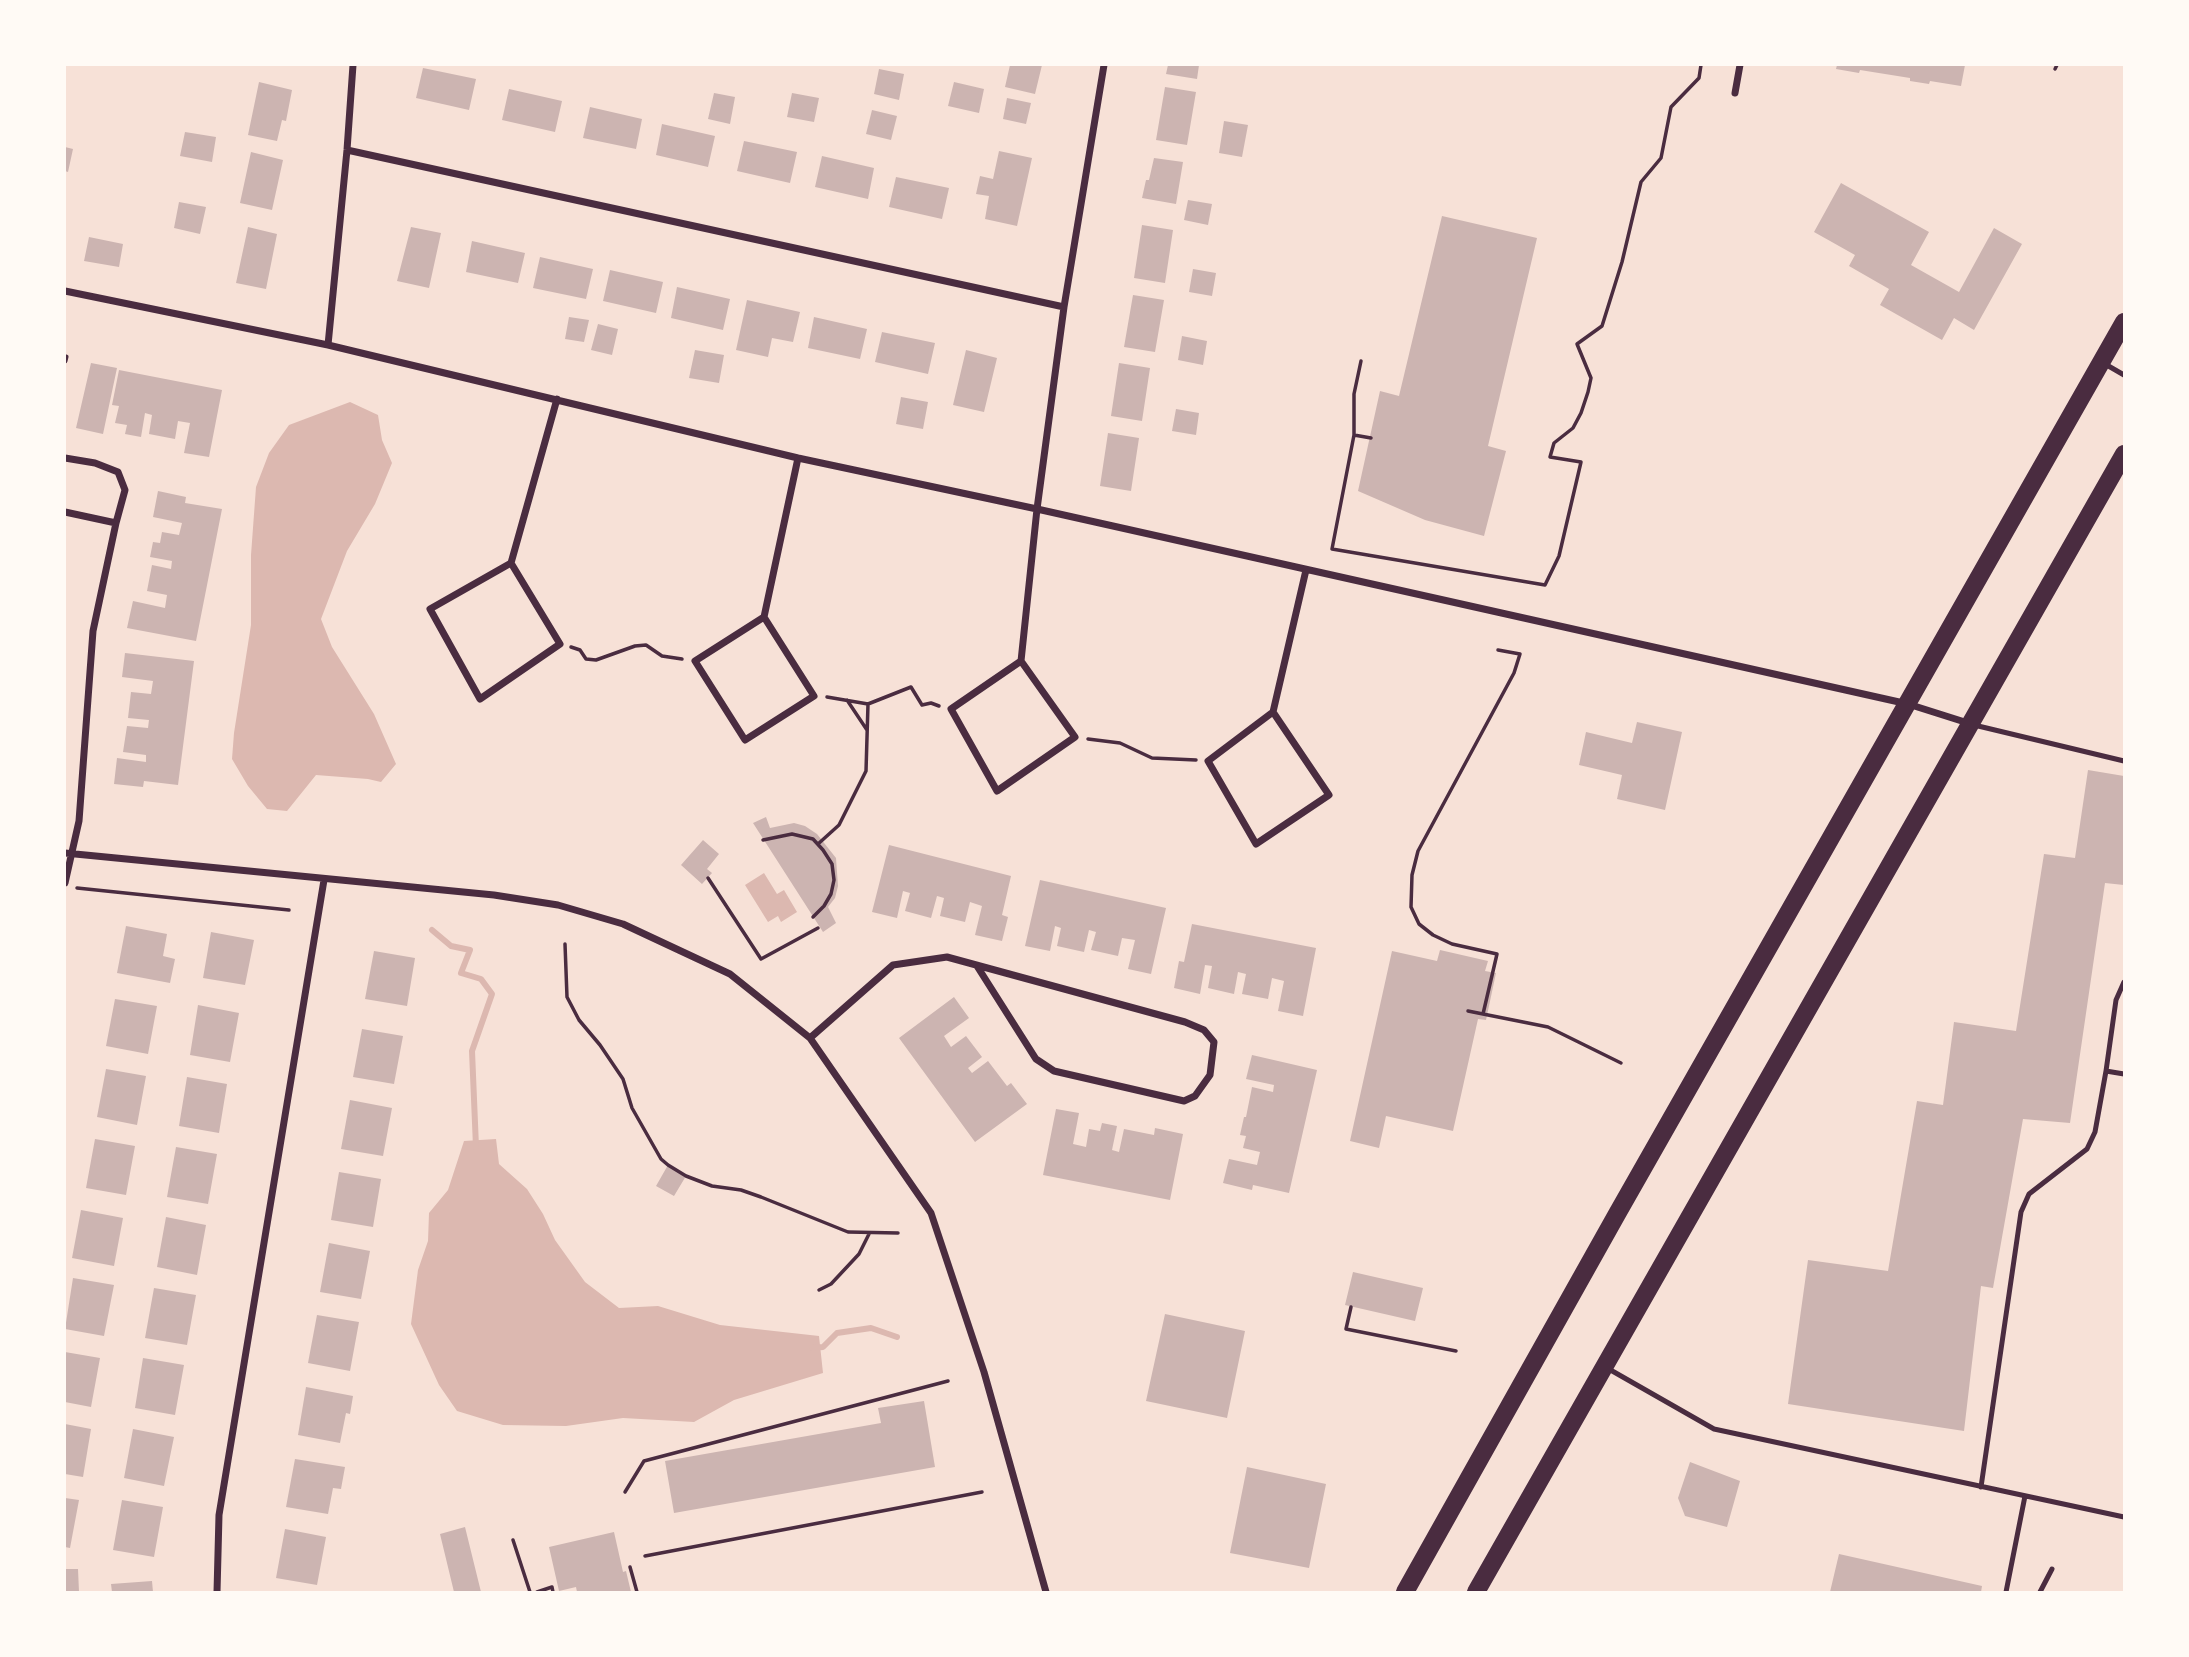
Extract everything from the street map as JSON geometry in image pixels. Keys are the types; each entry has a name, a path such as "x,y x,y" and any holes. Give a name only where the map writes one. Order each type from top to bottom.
{"main road":[{"path":"1405,1592 2124,322"},
{"path":"1475,1592 2124,454"}],"street":[{"path":"328,345 353,65"},
{"path":"1021,661 951,709 997,791 1076,737 1021,661 1037,509 1064,307 1104,65"},
{"path":"1735,93 1740,65"},
{"path":"347,150 1064,307"},
{"path":"65,290 328,345 798,458 1908,704 1969,724"},
{"path":"511,563 560,644 480,699 430,609 511,563 557,400"},
{"path":"65,458 95,463 118,472 125,490 93,631 79,821 68,853 65,883"},
{"path":"764,617 695,661 745,740 814,696 764,617 798,458"},
{"path":"65,512 116,523"},
{"path":"1273,712 1329,795 1256,844 1208,761 1273,712 1306,570"},
{"path":"68,853 324,880 355,880 494,895 558,905 623,924 730,974 810,1038 931,1213 985,1372 1046,1592"},
{"path":"217,1592 219,1515 324,880"},
{"path":"810,1038 893,965 947,957 1185,1022 1204,1030 1214,1042 1210,1075 1195,1096 1184,1101 1054,1071 1036,1059 976,966"}],"lane":[{"path":"2102,362 2124,375"},
{"path":"1969,724 2124,761"},
{"path":"1981,1487 2021,1212 2029,1194 2087,1149 2095,1132 2116,1000 2124,982"},
{"path":"2106,1071 2124,1074"},
{"path":"1604,1366 1714,1429 2124,1517"},
{"path":"2006,1592 2025,1496"},
{"path":"2040,1592 2052,1569"}],"path":[{"path":"1360,361 1354,394 1354,435 1332,549 1545,584 1559,556 1581,462 1550,457 1554,443 1573,428 1588,392 1591,378 1577,344 1602,326 1622,262 1641,182 1661,158 1671,107 1699,78 1701,65"},
{"path":"1354,435 1371,438"},
{"path":"560,644 580,650 586,659 596,660 635,646 646,645 662,656 695,661"},
{"path":"1483,1014 1497,954 1452,944 1433,935 1419,924 1411,907 1412,875 1418,851 1514,673 1520,654 1497,650"},
{"path":"814,696 868,704 911,687 922,705 931,703 951,709"},
{"path":"847,700 867,731"},
{"path":"818,844 839,825 866,771 868,704"},
{"path":"1076,737 1120,743 1152,758 1208,761"},
{"path":"763,840 792,834 813,839 832,864 834,880 831,894 813,917"},
{"path":"708,878 761,959 818,928"},
{"path":"77,888 289,910"},
{"path":"565,944 568,997 579,1020 623,1079 632,1108 668,1165 685,1176 761,1197 848,1232 898,1233"},
{"path":"1468,1011 1548,1027 1621,1063"},
{"path":"819,1290 831,1284 859,1254 869,1234"},
{"path":"1351,1307 1346,1329 1457,1351"},
{"path":"625,1492 644,1461 948,1381"},
{"path":"645,1556 982,1492"},
{"path":"513,1540 530,1592"},
{"path":"629,1567 637,1592"},
{"path":"537,1592 552,1587 553,1592"}],"shaded area":[{"path":"350,402 378,415 382,440 392,463 375,504 347,551 321,619 332,647 374,714 396,764 381,782 316,775 287,811 267,809 248,786 232,759 251,625 251,555 256,487 269,453 289,425"},
{"path":"764,873 777,894 784,890 797,912 781,922 778,916 768,922 745,885"},
{"path":"496,1139 499,1164 527,1189 555,1240 585,1282 619,1308 658,1306 720,1325 819,1336 823,1373 734,1400 694,1422 623,1418 566,1426 503,1425 457,1411 439,1385 411,1324 418,1270 428,1241 429,1213 448,1190 464,1141"}],"building":[{"path":"1010,65 1042,65 1035,94 1005,87"},
{"path":"1168,65 1199,65 1197,79 1166,74"},
{"path":"1837,65 1965,65 1961,86 1910,81 1910,78 1860,70 1859,73 1836,69"},
{"path":"423,68 476,79 469,110 416,98"},
{"path":"879,69 904,74 899,100 874,94"},
{"path":"259,82 292,90 286,121 282,120 277,141 248,135"},
{"path":"954,82 984,89 979,113 948,106"},
{"path":"1165,87 1196,92 1187,145 1156,140"},
{"path":"509,89 562,101 555,132 502,120"},
{"path":"714,93 735,97 730,124 708,119"},
{"path":"792,93 819,98 814,122 787,117"},
{"path":"1007,98 1031,103 1026,124 1003,119"},
{"path":"590,107 642,119 636,149 583,138"},
{"path":"872,110 897,116 891,140 866,134"},
{"path":"1224,121 1248,125 1242,157 1219,153"},
{"path":"662,124 715,136 708,167 656,155"},
{"path":"185,132 216,137 212,162 180,156"},
{"path":"744,141 797,152 790,183 737,171"},
{"path":"65,147 73,149 68,172 65,171"},
{"path":"999,151 1032,158 1017,226 985,219 989,196 976,194 980,176 993,179"},
{"path":"251,152 283,160 272,210 240,203"},
{"path":"822,156 874,168 868,199 815,187"},
{"path":"1154,158 1183,162 1176,204 1142,198"},
{"path":"896,177 949,188 942,219 889,207"},
{"path":"1841,183 1929,232 1911,265 1959,292 1994,228 2022,244 1974,330 1954,318 1942,340 1880,305 1889,289 1849,266 1855,255 1814,232"},
{"path":"1188,200 1212,204 1208,225 1184,220"},
{"path":"179,202 206,207 200,234 174,228"},
{"path":"1442,216 1537,238 1488,446 1506,451 1484,536 1425,520 1358,491 1380,391 1399,396"},
{"path":"1142,225 1173,230 1165,283 1134,278"},
{"path":"248,227 277,234 266,289 236,283"},
{"path":"411,227 441,233 429,288 397,281"},
{"path":"89,237 123,244 119,267 84,261"},
{"path":"472,241 525,253 518,283 466,272"},
{"path":"540,257 593,269 586,299 533,288"},
{"path":"1193,269 1216,273 1212,296 1189,292"},
{"path":"610,270 663,282 656,313 603,301"},
{"path":"677,287 730,299 723,330 671,318"},
{"path":"1133,295 1164,300 1155,352 1124,347"},
{"path":"747,300 800,312 793,342 772,338 768,357 736,350"},
{"path":"569,317 589,320 584,342 565,339"},
{"path":"814,317 867,329 860,359 808,348"},
{"path":"598,324 618,329 612,355 591,350"},
{"path":"882,332 935,343 928,374 875,362"},
{"path":"1182,336 1207,341 1203,365 1178,360"},
{"path":"695,350 724,355 719,383 689,378"},
{"path":"966,350 997,358 984,412 953,405"},
{"path":"91,363 117,368 103,434 76,428"},
{"path":"1119,363 1150,368 1142,421 1111,416"},
{"path":"119,370 222,390 209,457 184,453 190,423 178,421 175,439 149,434 152,415 145,413 141,437 125,434 127,425 115,423 119,406 112,405"},
{"path":"901,397 928,402 923,429 896,424"},
{"path":"1176,409 1199,413 1196,435 1172,431"},
{"path":"1108,433 1139,438 1131,491 1100,486"},
{"path":"158,491 186,497 185,503 222,509 196,641 127,628 133,601 165,608 167,595 147,591 152,565 171,569 172,561 150,557 153,542 160,543 162,532 179,535 182,523 153,517"},
{"path":"125,653 194,661 178,785 144,781 143,787 114,784 117,758 146,762 146,755 123,752 127,726 148,728 149,720 128,718 131,692 151,694 153,681 122,677"},
{"path":"1637,722 1682,732 1665,810 1617,799 1622,775 1579,765 1586,732 1632,743"},
{"path":"2088,770 2124,776 2124,885 2105,883 2070,1123 2023,1119 1993,1288 1981,1286 1964,1431 1788,1404 1808,1260 1888,1271 1917,1101 1943,1105 1954,1022 2016,1031 2044,854 2075,858"},
{"path":"766,817 770,828 794,823 805,826 817,834 836,858 838,886 835,898 828,907 836,923 823,932 753,823"},
{"path":"703,840 719,854 707,869 712,873 702,884 681,865"},
{"path":"889,845 1011,876 1002,915 1008,917 1002,941 975,935 982,906 970,902 965,922 940,916 944,898 937,896 931,918 905,911 910,893 903,891 897,918 872,912"},
{"path":"1040,880 1166,908 1151,974 1128,969 1135,940 1122,938 1118,956 1091,950 1096,932 1089,930 1084,952 1057,946 1061,928 1055,926 1050,951 1025,946"},
{"path":"1192,924 1316,948 1303,1016 1278,1011 1284,981 1272,978 1268,999 1242,994 1246,974 1238,972 1234,994 1208,988 1212,966 1205,965 1200,994 1174,988 1179,961 1184,962"},
{"path":"126,926 167,934 163,956 175,959 170,983 117,973"},
{"path":"211,932 254,940 245,985 203,978"},
{"path":"1440,950 1488,961 1485,971 1496,973 1486,1020 1478,1019 1453,1131 1386,1116 1379,1148 1350,1141 1392,951 1437,961"},
{"path":"374,951 415,958 407,1006 365,999"},
{"path":"954,997 969,1018 944,1036 951,1047 966,1036 982,1057 968,1068 972,1073 988,1061 1007,1086 1011,1083 1027,1104 975,1142 899,1038"},
{"path":"115,999 157,1006 148,1054 106,1046"},
{"path":"198,1005 239,1013 230,1062 190,1055"},
{"path":"362,1029 403,1036 394,1084 353,1077"},
{"path":"1252,1055 1317,1070 1289,1193 1253,1185 1252,1190 1223,1183 1229,1159 1257,1165 1260,1152 1243,1148 1246,1136 1240,1135 1252,1087 1273,1092 1274,1085 1246,1079"},
{"path":"106,1069 146,1076 137,1125 97,1117"},
{"path":"187,1077 227,1084 219,1133 179,1126"},
{"path":"350,1100 392,1108 383,1156 341,1149"},
{"path":"1056,1109 1079,1113 1073,1144 1086,1147 1089,1129 1100,1131 1102,1123 1117,1126 1112,1150 1119,1152 1124,1129 1154,1135 1155,1128 1183,1134 1170,1200 1043,1175"},
{"path":"95,1139 135,1146 126,1195 86,1188"},
{"path":"176,1147 217,1154 208,1204 167,1197"},
{"path":"668,1165 686,1176 674,1196 656,1186"},
{"path":"339,1172 381,1179 373,1227 331,1220"},
{"path":"81,1210 123,1218 114,1266 72,1258"},
{"path":"166,1217 206,1225 197,1275 157,1267"},
{"path":"329,1243 370,1251 361,1299 320,1292"},
{"path":"1353,1272 1423,1288 1415,1321 1345,1305"},
{"path":"73,1278 114,1285 104,1336 65,1329"},
{"path":"154,1288 196,1295 187,1345 145,1338"},
{"path":"1165,1314 1245,1331 1227,1418 1146,1401"},
{"path":"317,1315 359,1322 350,1371 308,1363"},
{"path":"65,1352 100,1358 91,1407 65,1402"},
{"path":"143,1358 184,1365 175,1415 135,1408"},
{"path":"306,1387 353,1396 350,1414 346,1413 340,1443 298,1435"},
{"path":"924,1401 935,1467 674,1513 665,1461 881,1423 878,1408"},
{"path":"65,1424 91,1429 83,1477 65,1474"},
{"path":"133,1429 174,1437 164,1486 124,1478"},
{"path":"295,1459 345,1467 341,1489 333,1488 328,1514 286,1507"},
{"path":"1690,1462 1740,1481 1727,1527 1685,1516 1678,1498"},
{"path":"1247,1467 1326,1484 1309,1568 1230,1553"},
{"path":"65,1498 79,1500 70,1548 65,1547"},
{"path":"122,1500 163,1507 154,1557 113,1550"},
{"path":"465,1527 481,1592 454,1592 440,1534"},
{"path":"285,1529 326,1537 317,1585 276,1578"},
{"path":"614,1532 623,1572 626,1571 631,1592 577,1592 576,1587 559,1591 549,1547"},
{"path":"1839,1554 1982,1586 1981,1592 1830,1592"},
{"path":"65,1569 78,1569 79,1592 65,1592"},
{"path":"152,1581 153,1592 112,1592 111,1584"}],"waterway":[{"path":"432,930 451,946 470,950 461,973 481,979 492,994 472,1051 476,1147"},
{"path":"812,1348 823,1347 837,1333 871,1328 897,1337"}]}
